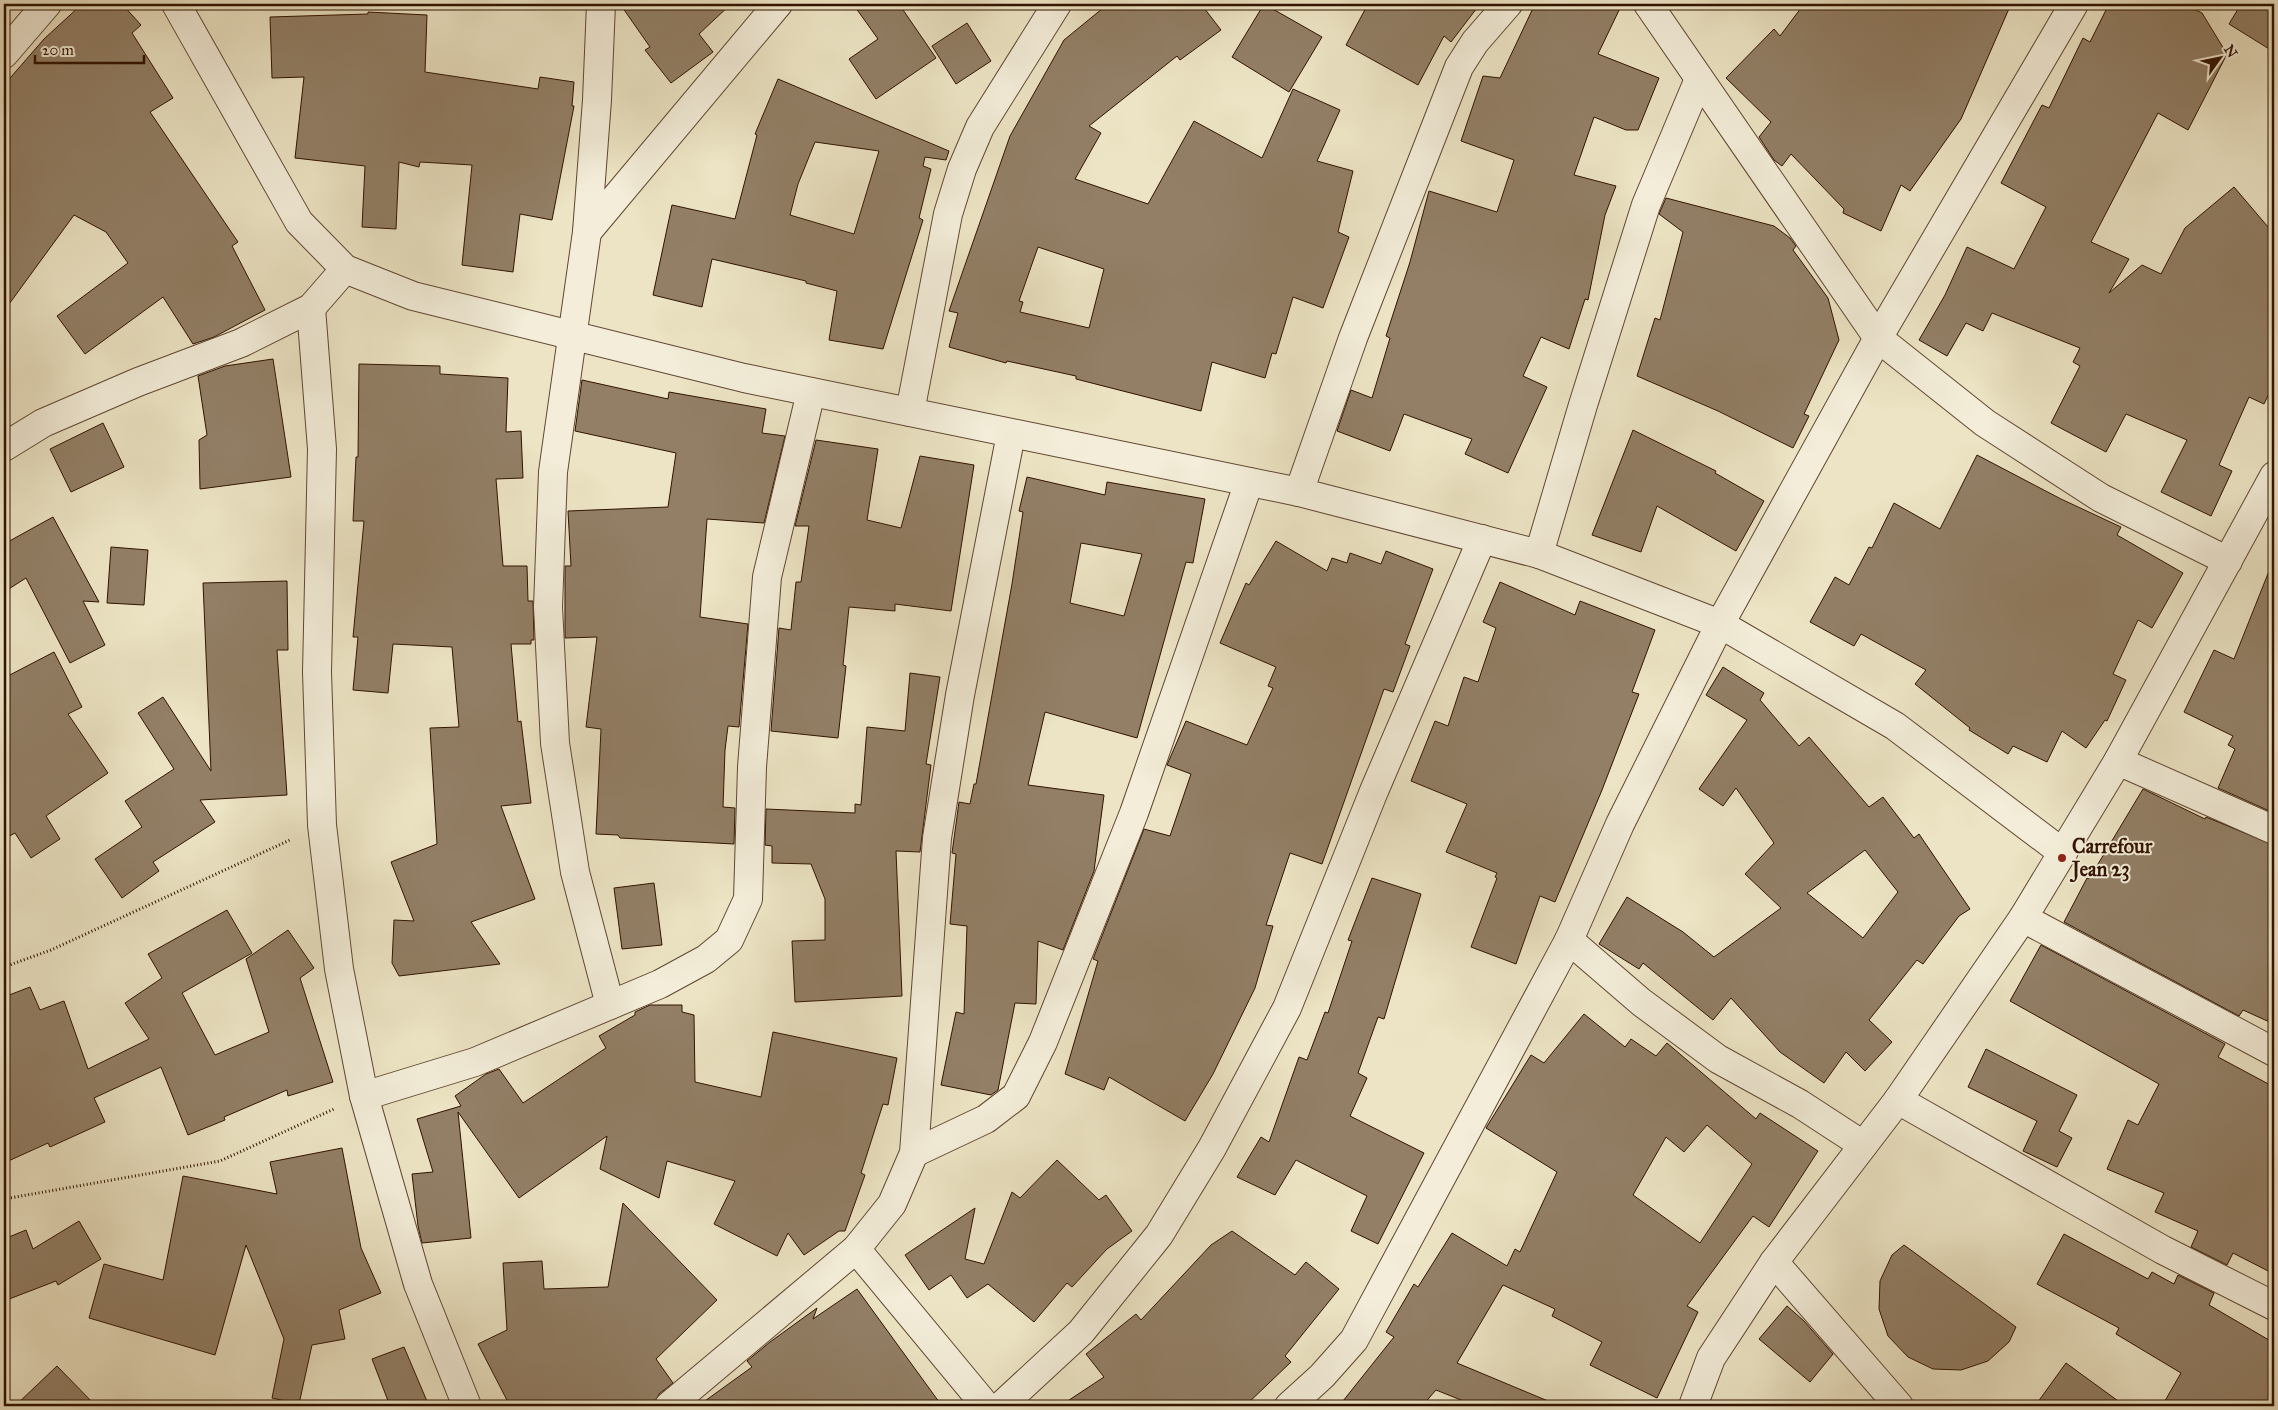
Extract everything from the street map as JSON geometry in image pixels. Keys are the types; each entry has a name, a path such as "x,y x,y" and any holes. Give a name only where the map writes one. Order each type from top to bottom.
{"street":[{"path":"4,54 47,4"},
{"path":"176,4 299,222 345,270 413,296 571,336 811,392 1298,492 1539,554 1720,624 1895,726 2063,853"},
{"path":"601,4 597,100 587,232 552,481 548,606 554,734 574,872 610,1005"},
{"path":"587,232 778,4"},
{"path":"910,412 948,214 962,169 980,127 1057,4"},
{"path":"1298,492 1353,338 1460,67 1475,42 1508,4"},
{"path":"1648,4 1878,338 1985,424 2101,498 2228,561"},
{"path":"1289,1406 1322,1376 1354,1340 1569,940 1620,824 1720,624 1878,338 2074,4"},
{"path":"1539,554 1583,405 1646,205 1699,78"},
{"path":"4,447 43,423 138,382 241,343 311,308 345,270"},
{"path":"311,308 322,449 317,672 322,825 339,969 364,1096 418,1284 467,1406"},
{"path":"364,1096 475,1062 660,984 706,959 729,940 748,899 752,767 767,577 811,392"},
{"path":"669,1406 856,1249 892,1204 914,1153 937,838 960,695 1011,434"},
{"path":"1693,1406 1711,1358 1774,1262 1898,1100 2023,918 2118,761 2274,478"},
{"path":"914,1153 986,1119 1016,1096 1043,1042 1134,813 1250,482"},
{"path":"1001,1406 1081,1332 1159,1235 1212,1148 1287,1008 1374,790 1482,539"},
{"path":"2118,761 2274,830"},
{"path":"2023,918 2274,1052"},
{"path":"1569,940 1641,1002 1718,1059 1800,1104 1863,1145"},
{"path":"1898,1100 2163,1250 2274,1306"},
{"path":"856,1249 986,1406"},
{"path":"1774,1262 1900,1406"}],"path":[{"path":"4,967 50,950 322,825"},
{"path":"4,1199 220,1161 364,1096"}],"building":[{"path":"82,4 122,4 141,25 132,33 173,98 150,112 238,242 232,246 265,310 214,337 193,344 163,297 85,354 57,316 128,263 106,232 74,215 4,311 4,85 44,39"},
{"path":"620,4 731,4 699,34 713,52 671,83 645,50 650,47"},
{"path":"853,4 899,4 936,58 876,99 849,59 878,39"},
{"path":"1108,4 1201,4 1221,30 1180,60 1177,56 1089,126 1101,133 1075,179 1148,204 1194,121 1262,158 1293,89 1340,110 1317,161 1353,171 1338,232 1349,237 1323,308 1293,297 1276,354 1272,353 1265,378 1212,362 1201,411 1076,379 1076,376 1007,361 1006,363 949,347 958,313 949,311 1010,136 1064,40","holes":["1038,247 1104,269 1089,328 1020,312 1023,302 1019,301"]},
{"path":"1264,4 1322,37 1289,92 1232,57"},
{"path":"1368,4 1480,4 1451,42 1444,36 1418,85 1346,45"},
{"path":"1535,4 1622,4 1598,54 1659,78 1638,130 1626,130 1594,117 1574,175 1616,186 1605,215 1588,300 1585,299 1569,349 1541,337 1523,376 1547,387 1508,473 1465,454 1472,439 1404,414 1390,451 1337,431 1351,390 1372,398 1390,338 1386,336 1410,262 1429,191 1497,212 1514,160 1461,141 1483,76 1500,78"},
{"path":"1804,4 2011,4 1961,119 1910,191 1901,185 1881,231 1843,213 1844,209 1791,154 1782,166 1774,160 1759,137 1771,122 1726,78 1774,29 1780,36"},
{"path":"2109,4 2184,4 2202,13 2227,54 2188,130 2158,113 2091,242 2129,259 2109,293 2142,265 2161,274 2185,228 2234,187 2274,234 2274,383 2264,404 2249,397 2219,465 2232,471 2211,516 2161,492 2187,440 2126,414 2106,452 2051,423 2080,366 2073,362 2080,348 1992,313 1983,331 1966,323 1947,356 1919,340 1945,295 1967,247 2014,269 2046,207 2001,183 2042,105 2049,108 2083,38 2090,42"},
{"path":"2241,4 2274,4 2274,52 2229,24"},
{"path":"368,12 427,15 425,72 538,89 540,77 574,82 572,106 574,106 552,220 520,214 513,272 462,265 472,165 420,162 419,167 399,162 396,229 362,227 365,166 295,158 304,77 272,78 270,17 368,14"},
{"path":"967,23 991,61 956,84 932,46"},
{"path":"778,79 949,151 946,160 925,157 923,166 931,169 919,218 923,220 883,349 829,340 837,291 806,283 806,281 712,259 702,307 653,295 672,205 735,219 757,135 755,134","holes":["815,142 879,151 854,234 790,215 798,184"]},
{"path":"1666,198 1774,226 1790,238 1796,246 1793,250 1828,298 1839,340 1804,414 1809,416 1793,448 1718,411 1637,376 1655,318 1660,320 1683,232 1659,214"},
{"path":"273,359 291,477 200,489 199,440 207,435 198,376 225,366"},
{"path":"359,364 440,366 440,374 508,378 506,432 521,431 523,478 496,479 503,566 527,566 528,601 533,601 534,640 531,640 531,644 511,644 518,722 521,721 531,803 501,806 535,899 471,922 500,964 399,976 392,963 394,920 414,921 391,862 437,844 430,728 459,727 452,647 393,644 388,693 353,690 358,637 353,637 364,521 353,521 356,457 358,457"},
{"path":"582,380 668,399 669,392 766,409 762,433 785,436 764,523 707,519 700,617 748,624 739,727 728,726 725,750 723,807 735,808 734,844 620,838 618,835 596,834 601,729 586,727 597,637 565,638 565,566 571,566 568,511 668,507 676,453 575,431"},
{"path":"103,423 124,467 71,492 50,449"},
{"path":"1633,430 1716,471 1715,473 1764,501 1736,551 1657,506 1641,552 1592,535"},
{"path":"816,440 878,449 867,520 901,528 920,456 974,465 951,611 895,604 895,611 849,607 843,665 846,666 838,738 771,731 779,628 791,630 796,582 801,582 809,526 795,526"},
{"path":"1977,455 2061,499 2121,527 2117,535 2183,573 2152,628 2138,620 2113,674 2126,680 2107,721 2105,720 2086,748 2062,731 2047,762 2013,746 2008,754 1969,730 1970,728 1915,684 1926,670 1861,634 1854,646 1810,622 1835,577 1849,585 1869,547 1872,548 1894,503 1940,529"},
{"path":"1027,477 1105,495 1107,482 1205,499 1193,563 1186,562 1137,738 1045,712 1028,785 1104,795 1094,871 1063,950 1038,941 1036,1004 1015,1003 998,1090 991,1095 941,1085 956,1012 964,1014 967,926 950,924 956,854 952,853 959,802 970,804 974,784 976,784 1012,584 1023,512 1019,511","holes":["1081,543 1142,554 1124,616 1070,603"]},
{"path":"53,517 99,602 83,601 105,645 70,663 26,578 4,592 4,544"},
{"path":"1276,541 1327,571 1332,558 1347,563 1350,553 1381,564 1386,551 1433,569 1405,644 1410,646 1393,692 1384,689 1322,864 1290,853 1266,925 1273,926 1255,988 1213,1074 1185,1121 1109,1077 1104,1090 1065,1074 1098,961 1093,959 1144,829 1170,836 1191,774 1167,765 1186,721 1247,745 1273,688 1268,686 1276,667 1220,643 1246,583 1249,585"},
{"path":"111,547 148,550 144,605 107,603"},
{"path":"2273,561 2274,813 2218,788 2235,749 2228,745 2233,736 2184,712 2214,650 2234,659"},
{"path":"287,581 288,650 277,650 287,795 200,800 215,822 153,862 159,871 122,898 95,859 142,827 125,801 174,769 138,713 163,697 211,771 203,583"},
{"path":"1500,582 1575,615 1580,601 1655,630 1632,692 1639,694 1602,790 1555,902 1540,896 1516,964 1471,947 1497,878 1495,877 1497,873 1446,852 1467,804 1411,781 1435,721 1448,726 1464,677 1478,682 1496,628 1483,622"},
{"path":"54,652 82,707 68,714 108,773 46,816 60,839 31,858 15,833 4,839 4,678"},
{"path":"1723,667 1764,693 1760,700 1799,746 1809,737 1869,807 1883,797 1914,838 1919,834 1970,909 1959,916 1923,964 1917,960 1869,1020 1892,1042 1865,1071 1846,1052 1824,1083 1780,1052 1731,998 1713,1020 1643,963 1639,969 1599,944 1627,897 1683,932 1714,957 1781,908 1745,874 1774,843 1736,788 1723,806 1699,789 1747,720 1706,695","holes":["1865,850 1898,892 1863,938 1807,893"]},
{"path":"910,673 940,677 926,764 931,765 920,852 896,851 902,996 795,1002 792,941 825,940 825,899 811,864 772,863 772,846 765,845 766,809 855,813 855,804 861,805 867,727 905,731"},
{"path":"2143,789 2205,819 2206,817 2274,845 2274,1024 2243,1010 2239,1016 2064,922 2087,878 2089,879"},
{"path":"1372,878 1421,894 1384,1019 1378,1017 1358,1073 1367,1078 1350,1116 1424,1153 1378,1244 1351,1231 1367,1196 1296,1160 1275,1195 1237,1177 1261,1137 1269,1142 1299,1057 1307,1060 1325,1012 1328,1013 1352,941 1348,940"},
{"path":"654,883 662,945 622,949 614,888"},
{"path":"227,910 252,953 182,993 215,1055 269,1032 246,959 288,930 314,968 300,978 333,1082 288,1096 287,1090 224,1117 225,1120 188,1135 161,1067 94,1098 105,1122 50,1147 48,1143 4,1163 4,997 30,987 40,1010 64,1001 88,1069 149,1039 125,1003 162,978 148,954"},
{"path":"2041,945 2225,1044 2218,1057 2274,1087 2274,1274 2233,1253 2227,1265 2191,1247 2198,1231 2155,1212 2164,1193 2107,1169 2128,1120 2138,1125 2159,1084 2010,1001"},
{"path":"650,1005 682,1005 682,1012 694,1015 695,1082 761,1097 773,1032 897,1058 888,1105 883,1104 861,1173 865,1175 845,1231 839,1231 804,1255 788,1233 777,1256 714,1224 735,1181 667,1161 659,1198 600,1169 607,1136 519,1198 458,1112 471,1238 422,1243 418,1226 412,1174 433,1172 417,1119 461,1106 455,1096 486,1074 499,1069 523,1103 606,1048 599,1036 635,1015 635,1012"},
{"path":"1584,1014 1625,1047 1631,1039 1656,1056 1667,1043 1756,1119 1760,1113 1818,1151 1769,1227 1753,1216 1687,1306 1698,1312 1657,1398 1590,1365 1602,1342 1552,1316 1555,1309 1503,1285 1457,1363 1560,1406 1476,1406 1436,1390 1422,1406 1339,1406 1394,1337 1386,1332 1414,1284 1418,1287 1452,1233 1507,1266 1515,1249 1520,1252 1557,1172 1486,1128 1531,1055 1544,1063","holes":["1707,1125 1752,1164 1700,1243 1633,1195 1666,1137 1684,1152"]},
{"path":"1986,1049 2077,1095 2059,1131 2072,1138 2057,1167 2023,1151 2037,1121 1968,1087"},
{"path":"342,1148 361,1248 381,1293 339,1310 345,1339 312,1345 299,1404 272,1398 284,1339 246,1245 215,1355 89,1318 104,1264 163,1280 183,1176 277,1194 270,1162"},
{"path":"1057,1160 1099,1200 1106,1195 1132,1231 1107,1249 1072,1287 1067,1283 1034,1322 988,1284 967,1298 951,1275 929,1290 905,1255 975,1208 965,1259 984,1264 1012,1192 1020,1198"},
{"path":"623,1203 717,1300 656,1359 673,1383 659,1394 654,1406 510,1406 478,1344 507,1330 503,1263 542,1261 544,1289 608,1287"},
{"path":"79,1221 101,1259 58,1285 56,1281 4,1301 4,1239 26,1230 33,1249"},
{"path":"1232,1231 1295,1275 1306,1262 1339,1289 1285,1356 1291,1362 1245,1406 1060,1406 1104,1377 1086,1354 1136,1314 1141,1320 1211,1245"},
{"path":"2064,1234 2148,1279 2152,1272 2174,1284 2178,1275 2214,1293 2209,1305 2274,1343 2274,1406 2162,1406 2181,1373 2116,1334 2119,1328 2037,1284"},
{"path":"1904,1245 2016,1327 2009,1342 1988,1361 1961,1370 1933,1369 1908,1357 1888,1336 1879,1309 1880,1281 1892,1255"},
{"path":"857,1289 942,1406 698,1406 752,1367 747,1361 770,1342 817,1308 813,1319"},
{"path":"1787,1306 1804,1321 1833,1354 1810,1382 1759,1339"},
{"path":"404,1347 429,1406 390,1406 372,1359"},
{"path":"2066,1363 2125,1406 2035,1406"},
{"path":"57,1366 96,1406 15,1406"}],"place":[{"name":"Carrefour Jean 23","path":"2062,858"}]}
